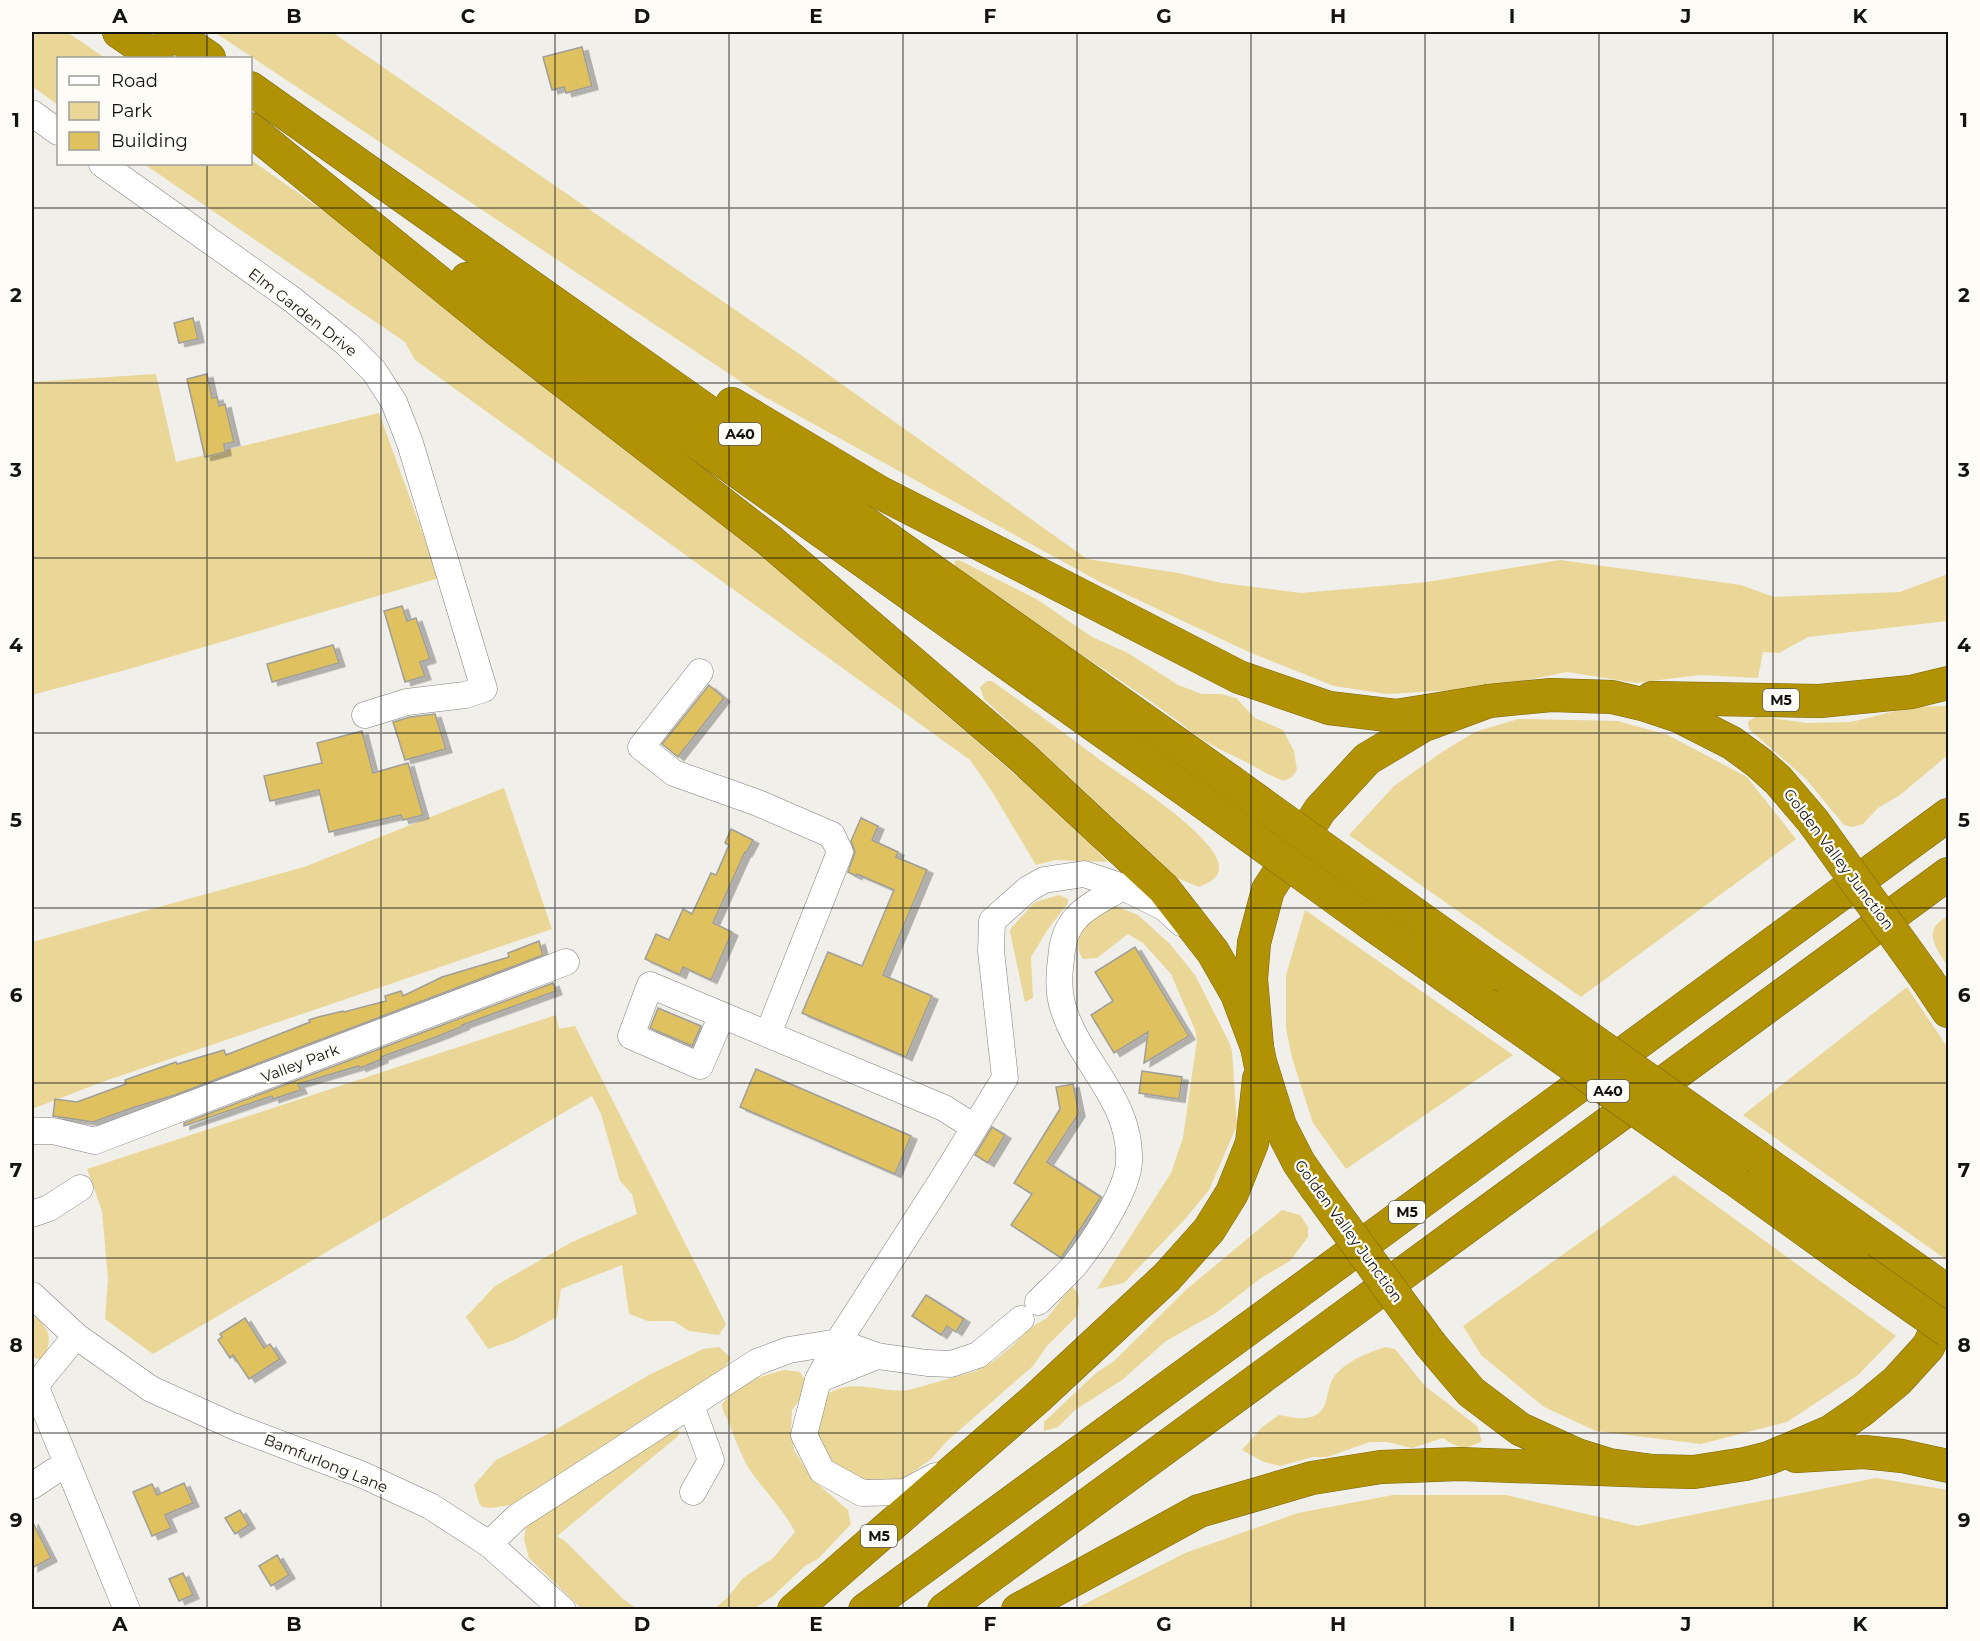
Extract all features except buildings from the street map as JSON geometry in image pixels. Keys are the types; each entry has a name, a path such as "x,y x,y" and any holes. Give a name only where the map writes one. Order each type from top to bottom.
{"highway":[{"path":"119,32 156,57"},
{"path":"171,32 208,57"},
{"name":"A40","path":"252,89 1759,1158 1948,1331"},
{"name":"A40","path":"252,125 1733,1178 1867,1255 1948,1292"},
{"path":"252,131 499,331 769,540 1039,773 1164,889 1213,952 1237,994 1258,1055"},
{"path":"482,251 879,492 1239,676 1329,708 1396,716 1489,701"},
{"name":"M5","path":"1611,697 1820,701 1911,692 1948,684"},
{"name":"Golden Valley Junction","path":"1948,1011 1813,821 1778,780 1732,743 1679,716 1611,697 1551,695 1489,701 1424,724 1367,759 1320,810 1268,890 1254,943 1251,979 1258,1055 1280,1126 1299,1164 1431,1345 1471,1392 1520,1429 1577,1455 1610,1465 1652,1471 1694,1472 1769,1458 1830,1432 1862,1410 1897,1381 1929,1347 1948,1307"},
{"name":"M5","path":"865,1610 1948,816"},
{"path":"944,1610 1948,874"},
{"name":"M5","path":"794,1610 1037,1398 1167,1277 1209,1230 1232,1193 1252,1143 1257,1110 1258,1055"},
{"path":"1769,1458 1864,1452 1902,1456 1948,1466"},
{"path":"1018,1610 1199,1511 1312,1478 1381,1467 1460,1464 1652,1471"}],"street":[{"path":"32,113 57,131"},
{"name":"Elm Garden Drive","path":"103,165 293,300 347,344 374,371 394,402 410,443 484,689 465,695 406,702 365,715"},
{"path":"700,672 641,747 674,773 758,803 832,835 840,852 768,1034"},
{"path":"962,1463 905,1492 862,1493 822,1471 804,1435 818,1380 838,1342 1005,1078 991,951 992,921 1028,889 1044,880 1084,874 1123,887 1165,908 1213,952"},
{"path":"489,1544 517,1517 757,1362 789,1350 838,1342 877,1356 951,1364 978,1355 1030,1310 1074,1265 1118,1200 1129,1164 1128,1133 1111,1093 1075,1037 1062,1004 1059,976 1063,941 1076,917 1096,902 1123,887"},
{"name":"Valley Park","path":"32,1131 53,1131 95,1141 566,962"},
{"path":"722,1016 944,1108 974,1127"},
{"path":"32,1214 49,1208 80,1188"},
{"name":"Bamfurlong Lane","path":"32,1295 76,1336 151,1389 233,1426 363,1475 421,1501 489,1544 563,1610"},
{"path":"76,1336 35,1377 38,1390 39,1421 67,1464 127,1610"},
{"path":"818,1380 877,1356"},
{"path":"691,1405 711,1460 693,1491"},
{"path":"32,1486 67,1464"}],"green space":[{"path":"32,32 67,32 104,57 57,57 57,104 32,86"},
{"path":"214,32 332,32 808,360 1087,559 1178,573 1222,583 1301,593 1427,582 1560,560 1741,585 1774,597 1900,592 1948,574 1948,621 1808,637 1779,653 1763,652 1758,678 1700,675 1636,683 1567,672 1491,688 1387,694 1334,686 1251,653 1100,582 761,395"},
{"path":"252,161 348,228 662,469 1071,823 1108,862 1055,860 1036,865 991,790 970,760 415,360 405,342 145,165 252,165"},
{"path":"156,374 176,462 379,413 439,578 129,669 32,695 32,382"},
{"path":"959,560 1038,600 1092,637 1128,653 1178,685 1202,694 1221,694 1236,698 1255,718 1283,730 1294,751 1297,770 1292,777 1284,781 1203,740 1102,668 966,581 956,570 954,561"},
{"path":"987,681 992,681 1168,808 1203,839 1214,854 1219,866 1218,874 1210,882 1199,887 1170,875 1119,823 986,701 980,687"},
{"path":"1948,706 1948,755 1900,795 1878,808 1863,824 1853,827 1844,825 1806,779 1749,729 1748,722 1756,716 1807,723 1851,722 1911,707"},
{"path":"1518,719 1618,721 1668,735 1747,777 1796,839 1581,997 1349,835 1394,786 1442,752 1475,732"},
{"path":"504,788 552,929 102,1082 32,1109 32,942 304,867"},
{"path":"1059,895 1068,899 1068,903 1048,929 1031,957 1033,998 1025,1002 1011,928 1035,902"},
{"path":"1115,906 1138,915 1170,944 1195,975 1232,1051 1237,1125 1209,1190 1186,1218 1124,1283 1097,1289 1171,1173 1183,1138 1197,1040 1195,1030 1171,974 1143,943 1128,934 1097,958 1083,959 1078,945 1084,921 1105,908"},
{"path":"1305,910 1513,1055 1346,1169 1313,1123 1292,1058 1286,1028 1286,975"},
{"path":"1948,916 1948,968 1933,940 1933,934 1935,927"},
{"path":"1907,987 1948,1048 1948,1261 1743,1115"},
{"path":"556,1015 559,1029 575,1026 726,1324 719,1335 689,1331 674,1321 648,1321 629,1314 622,1265 561,1289 557,1317 514,1340 488,1349 466,1317 495,1286 572,1242 637,1214 632,1194 620,1181 601,1114 592,1096 153,1354 105,1319 108,1279 102,1211 87,1169"},
{"path":"1674,1175 1896,1336 1858,1375 1787,1422 1701,1444 1596,1431 1544,1407 1481,1355 1463,1326"},
{"path":"1282,1210 1300,1215 1308,1227 1308,1237 1290,1261 1261,1278 1216,1313 1166,1341 1122,1380 1075,1410 1058,1427 1044,1431 1044,1422 1096,1373 1113,1362 1187,1289"},
{"path":"1072,1286 1078,1293 1077,1316 1047,1346 1033,1366 947,1441 931,1459 901,1481 856,1478 831,1463 814,1439 825,1396 835,1390 856,1386 898,1391 909,1390 976,1371 994,1361 1030,1328 1047,1318"},
{"path":"32,1314 43,1324 49,1336 48,1346 42,1359 32,1354"},
{"path":"719,1347 731,1358 711,1388 522,1503 491,1508 482,1507 479,1503 474,1485 496,1460 548,1434 649,1375 703,1349"},
{"path":"1385,1347 1395,1349 1425,1386 1477,1426 1482,1441 1462,1447 1443,1438 1412,1448 1387,1442 1370,1442 1327,1457 1313,1457 1280,1466 1264,1462 1242,1450 1262,1427 1279,1415 1305,1418 1317,1415 1325,1404 1333,1378 1341,1369"},
{"path":"784,1370 800,1372 807,1384 792,1410 791,1431 794,1450 813,1480 848,1510 851,1524 818,1559 805,1566 773,1596 754,1609 713,1610 728,1597 743,1578 773,1558 795,1532 780,1508 747,1466 722,1407 722,1404 738,1386"},
{"path":"676,1429 680,1432 677,1437 557,1536 565,1541 623,1599 637,1609 582,1609 529,1558 524,1539 526,1525 595,1476"},
{"path":"1876,1478 1948,1490 1948,1609 1075,1609 1185,1553 1298,1513 1393,1495 1506,1495 1637,1526"}]}
